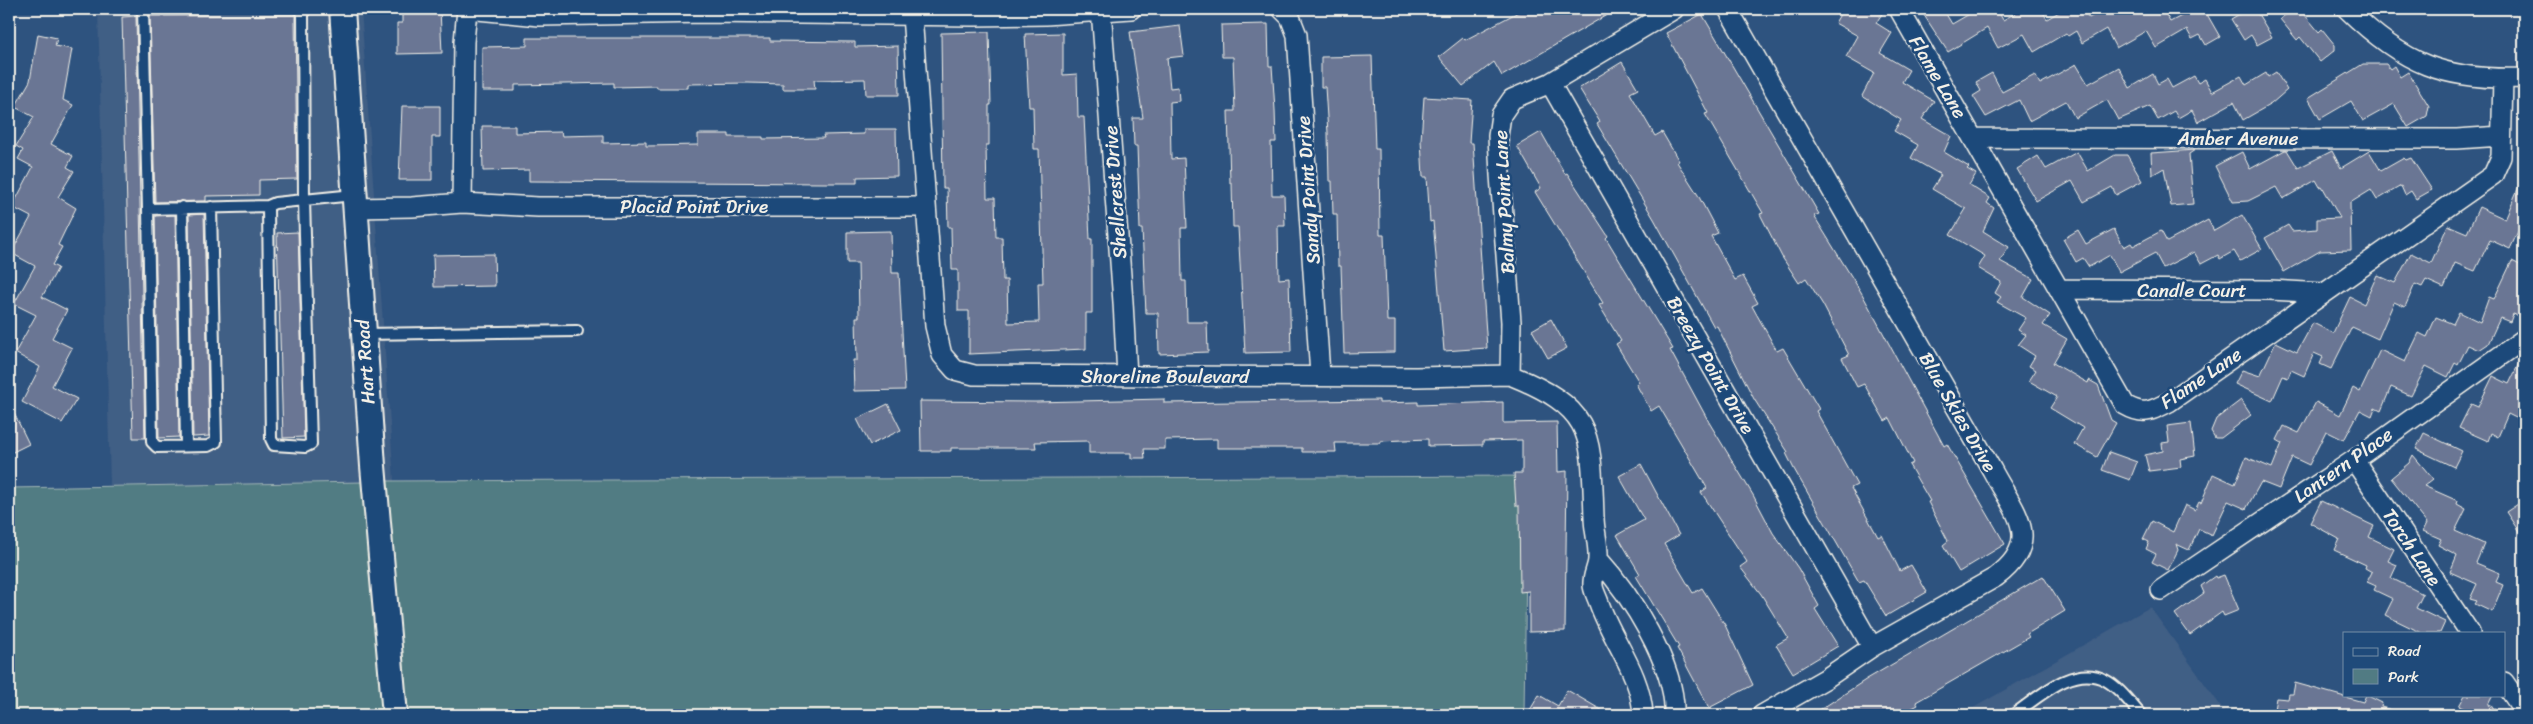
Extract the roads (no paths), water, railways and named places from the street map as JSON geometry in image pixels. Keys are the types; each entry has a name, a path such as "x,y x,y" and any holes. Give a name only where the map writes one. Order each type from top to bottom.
{"street":[{"name":"Hart Road","path":"342,9 372,466 395,715"},
{"path":"462,203 464,42 467,9 540,16 706,13 1036,15 1131,9"},
{"name":"Sandy Point Drive","path":"1282,9 1290,17 1297,35 1320,375"},
{"name":"Balmy Point Lane","path":"1510,375 1511,322 1498,136 1501,115 1512,99 1550,83 1674,9"},
{"name":"Blue Skies Drive","path":"1728,9 1992,470 2022,526 2022,546 2013,564 1959,599 1872,647 1825,679 1762,715"},
{"name":"Flame Lane","path":"1899,9 1915,41 1974,138 2125,405 2137,412 2152,410 2169,402 2493,175 2501,157 2503,79"},
{"path":"2347,9 2392,48 2413,61 2435,70 2503,79 2524,78"},
{"name":"Shellcrest Drive","path":"1101,10 1127,376"},
{"name":"Shoreline Boulevard","path":"912,15 935,326 942,355 955,370 974,375 1510,375 1541,387 1574,412 1585,429 1591,450 1594,472 1594,518 1598,559 1592,584 1605,620 1636,679 1642,702 1642,715"},
{"name":"Breezy Point Drive","path":"1550,83 1872,647"},
{"name":"Amber Avenue","path":"1974,138 2457,139 2502,136"},
{"name":"Placid Point Drive","path":"354,202 412,207 462,203 538,207 925,207"},
{"name":"Candle Court","path":"2059,289 2270,290 2324,293"},
{"name":"Lantern Place","path":"2161,590 2354,460 2524,339"},
{"name":"Torch Lane","path":"2354,460 2469,632"},
{"path":"1598,559 1620,583 1655,644 1672,687 1674,715"},
{"path":"2506,685 2524,711"}],"lane":[{"path":"143,9 152,442 157,447 208,446 216,442 211,207"},
{"path":"268,206 271,439 274,445 305,447 311,444 304,200 302,13 299,9"},
{"path":"148,209 182,206 268,206 275,202 304,200 354,202"},
{"path":"182,206 186,446"},
{"path":"363,334 577,331"},
{"path":"2013,715 2065,680 2085,676 2106,680 2141,715"}]}
